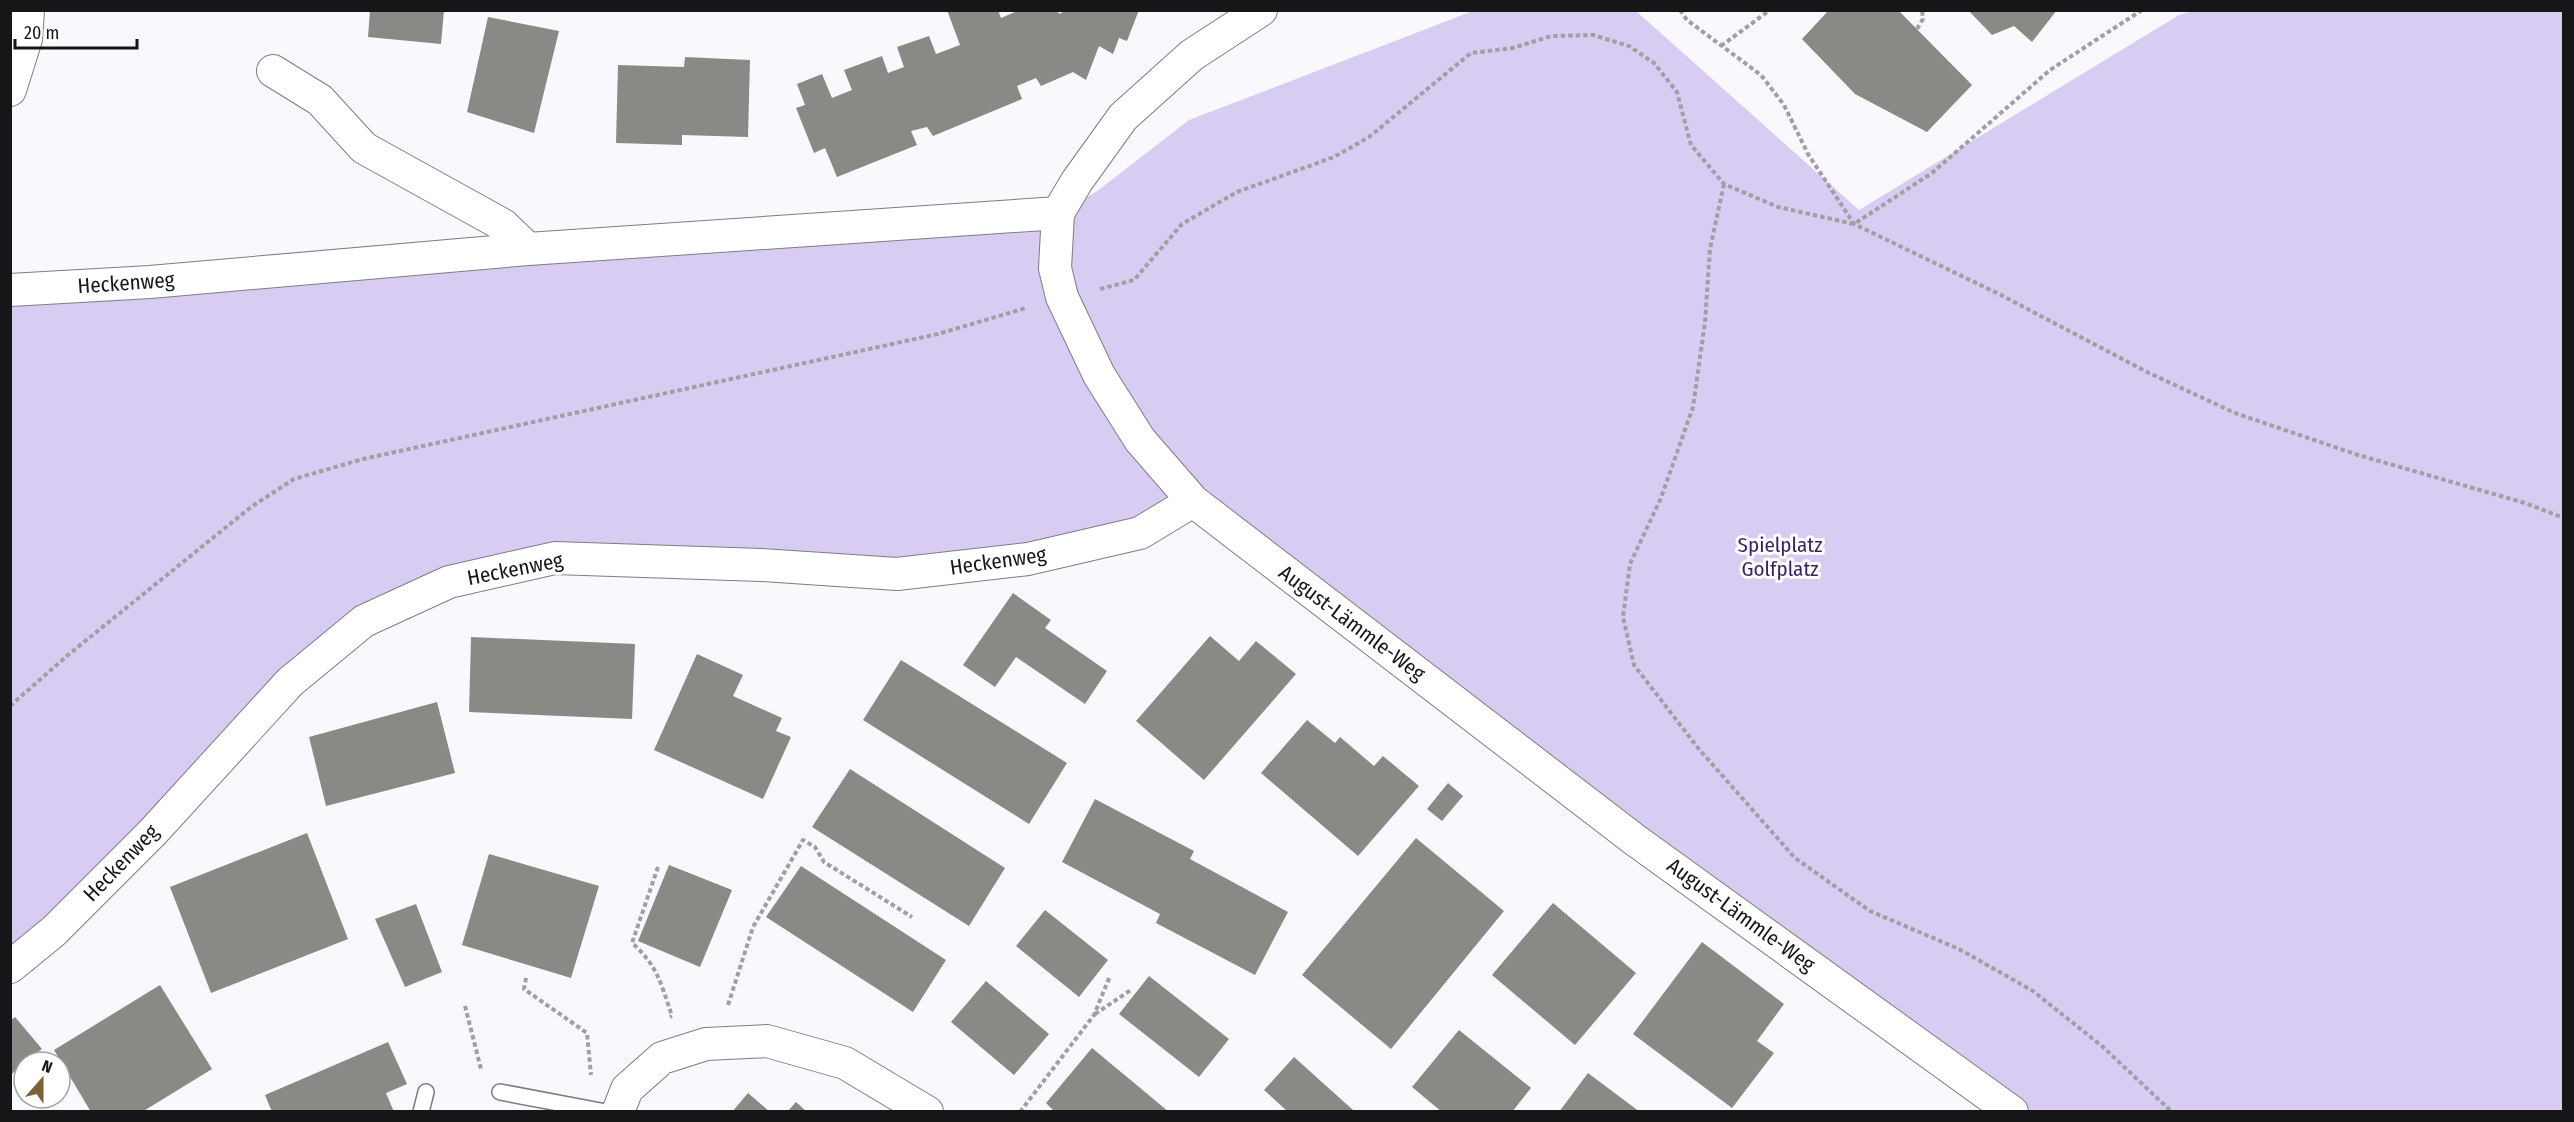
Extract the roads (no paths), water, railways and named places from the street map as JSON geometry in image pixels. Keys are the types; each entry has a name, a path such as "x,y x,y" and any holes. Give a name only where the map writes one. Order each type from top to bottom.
{"street":[{"path":"10,90 26,39 28,10"},
{"name":"August-Lämmle-Weg","path":"1261,10 1191,55 1123,117 1077,181 1058,213 1055,268 1062,297 1099,375 1140,440 1192,501 1635,840 2012,1112"},
{"path":"273,71 320,100 363,148 503,225 528,249"},
{"name":"Heckenweg","path":"10,290 150,282 528,249 1058,213"},
{"name":"Heckenweg","path":"10,967 54,932 153,832 290,682 364,621 449,582 555,558 897,574 1028,559 1140,533 1192,501"},
{"path":"604,1110 662,1058 706,1044 767,1041 845,1063 927,1112"}],"lane":[{"path":"422,1112 426,1092"},
{"path":"500,1092 606,1112"}],"park label":[{"name":"Spielplatz Golfplatz","path":"1780,557"}]}
